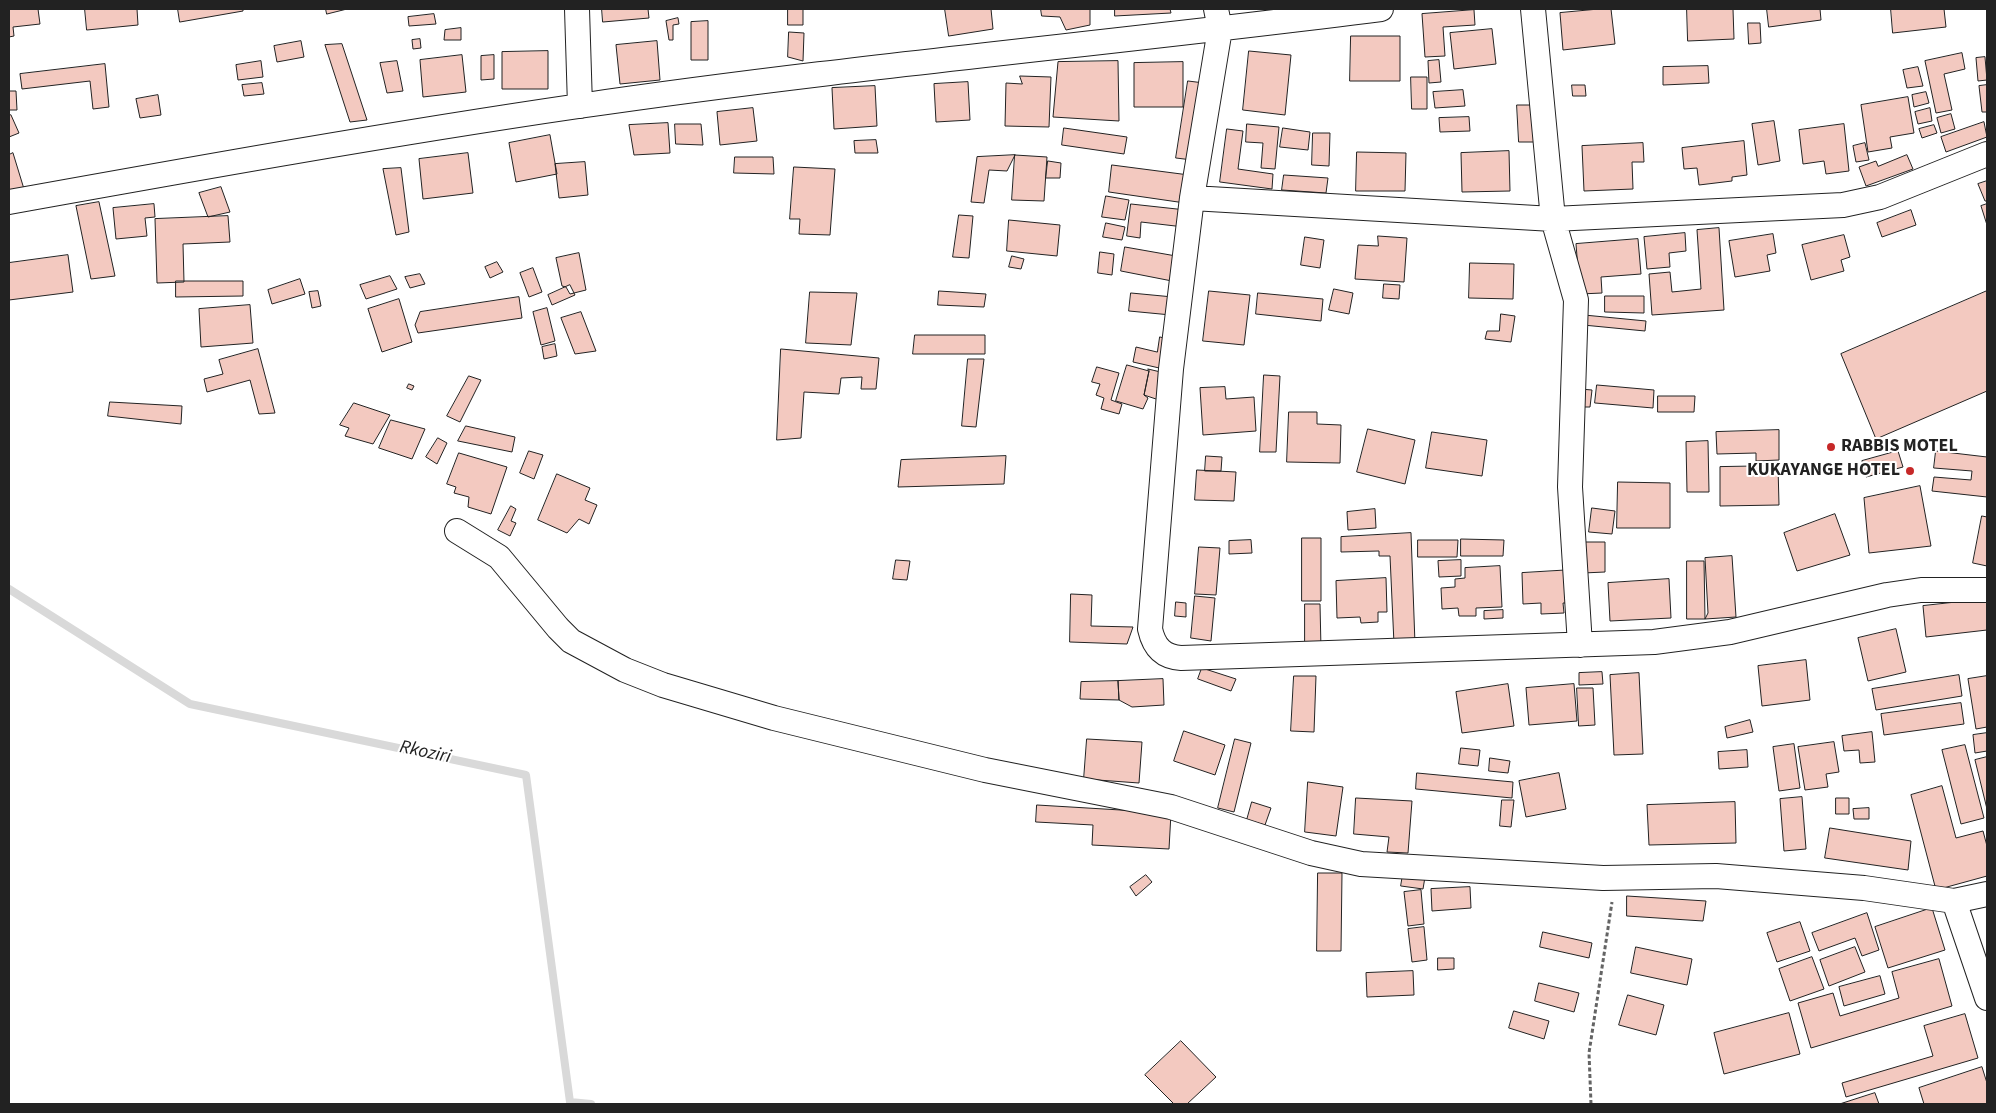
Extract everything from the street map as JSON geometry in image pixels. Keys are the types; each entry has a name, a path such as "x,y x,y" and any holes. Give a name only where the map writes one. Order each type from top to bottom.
{"street":[{"path":"577,9 580,106"},
{"path":"9,202 277,154 580,106 909,63 1218,19 1381,9"},
{"path":"1534,9 1552,219 1576,300 1570,486 1580,645"},
{"path":"1218,19 1192,198 1171,369 1150,630 1158,648 1166,656 1181,658 1654,642 1730,632 1887,595 1922,590 1987,590"},
{"path":"1192,198 1552,219 1860,202 1987,154"},
{"path":"457,531 499,557 571,641 625,670 663,685 774,718 985,770 1171,807 1311,853 1361,864 1615,878 1716,876 1864,888 1954,901 1987,894"},
{"path":"1954,901 1987,998"}],"path":[{"path":"1592,1104 1589,1053 1615,878"}],"building":[{"path":"9,9 38,9 40,24 13,27 14,36 9,37"},
{"path":"85,9 137,9 138,25 87,30"},
{"path":"178,9 243,9 243,11 180,22"},
{"path":"326,9 347,9 327,14"},
{"path":"602,9 648,9 649,18 603,22"},
{"path":"788,9 803,9 803,25 788,25"},
{"path":"945,9 991,9 993,29 949,36"},
{"path":"1041,9 1090,9 1090,25 1066,30 1060,17 1042,16"},
{"path":"1115,9 1170,9 1171,13 1115,16"},
{"path":"1611,9 1615,44 1563,50 1560,13"},
{"path":"1687,9 1733,9 1734,39 1688,41"},
{"path":"1767,9 1820,9 1821,20 1769,27"},
{"path":"1891,9 1944,9 1946,27 1893,33"},
{"path":"1474,10 1475,25 1443,27 1445,56 1425,57 1422,14"},
{"path":"434,14 436,24 409,26 408,17"},
{"path":"678,18 679,24 673,25 673,40 669,40 666,21"},
{"path":"708,21 708,60 691,60 691,22"},
{"path":"1748,23 1760,23 1761,43 1749,44"},
{"path":"461,28 461,40 444,40 445,30"},
{"path":"1492,29 1496,64 1454,69 1450,33"},
{"path":"789,32 804,33 803,61 788,57"},
{"path":"1351,36 1400,36 1400,81 1350,81"},
{"path":"420,39 421,48 413,49 412,40"},
{"path":"301,41 304,57 277,62 274,46"},
{"path":"657,41 660,80 620,84 616,45"},
{"path":"342,44 367,120 350,122 325,45"},
{"path":"548,51 548,89 502,89 502,52"},
{"path":"1249,51 1291,55 1285,115 1243,110"},
{"path":"1962,53 1965,69 1944,74 1952,110 1936,113 1925,61"},
{"path":"462,55 466,92 423,97 420,60"},
{"path":"494,55 494,79 481,80 481,56"},
{"path":"1985,57 1987,80 1978,81 1976,58"},
{"path":"1439,60 1441,82 1429,83 1428,61"},
{"path":"261,61 263,77 238,80 236,65"},
{"path":"397,61 403,91 387,93 380,63"},
{"path":"1118,61 1119,121 1053,117 1058,62"},
{"path":"1183,62 1183,107 1134,107 1134,63"},
{"path":"105,64 109,107 93,109 90,81 22,89 20,74"},
{"path":"1708,66 1709,83 1663,85 1663,67"},
{"path":"1918,67 1923,86 1907,88 1903,70"},
{"path":"1020,76 1051,77 1049,127 1005,126 1006,83 1022,84"},
{"path":"1411,77 1427,77 1427,109 1412,109"},
{"path":"1188,81 1204,83 1192,160 1176,158"},
{"path":"968,82 970,120 936,122 934,84"},
{"path":"262,83 264,94 244,96 242,85"},
{"path":"1572,85 1585,85 1586,96 1573,96"},
{"path":"1987,85 1987,112 1982,112 1979,86"},
{"path":"875,86 877,126 834,129 832,88"},
{"path":"1463,90 1465,106 1435,108 1433,92"},
{"path":"9,91 16,91 17,110 9,110"},
{"path":"1926,92 1929,103 1914,107 1912,95"},
{"path":"158,95 161,115 140,118 136,99"},
{"path":"1908,97 1914,133 1890,137 1892,148 1868,152 1861,105"},
{"path":"1517,105 1533,105 1535,142 1519,142"},
{"path":"753,108 757,141 720,145 717,112"},
{"path":"1930,108 1932,121 1918,124 1915,112"},
{"path":"1951,114 1955,129 1941,133 1937,118"},
{"path":"11,115 19,133 9,137 9,116"},
{"path":"1469,117 1470,131 1440,132 1439,118"},
{"path":"1774,121 1780,161 1758,165 1752,124"},
{"path":"1984,122 1987,137 1946,152 1941,137"},
{"path":"668,123 670,153 634,155 629,125"},
{"path":"675,124 701,124 703,145 676,144"},
{"path":"1247,124 1279,127 1275,169 1261,168 1263,143 1246,142"},
{"path":"1844,124 1849,171 1826,174 1824,161 1803,164 1799,130"},
{"path":"1934,125 1937,133 1922,138 1919,129"},
{"path":"1064,128 1127,137 1124,154 1062,145"},
{"path":"1283,128 1310,132 1308,150 1280,147"},
{"path":"1227,129 1243,131 1238,169 1273,174 1272,189 1220,182"},
{"path":"1313,133 1330,133 1329,166 1312,165"},
{"path":"550,135 557,174 516,182 509,143"},
{"path":"876,140 878,153 855,153 854,141"},
{"path":"1744,141 1747,175 1732,177 1732,181 1699,185 1697,168 1684,169 1682,148"},
{"path":"1643,143 1644,162 1632,162 1633,189 1584,191 1582,146"},
{"path":"1865,143 1869,160 1856,162 1853,146"},
{"path":"1509,151 1510,191 1462,192 1461,153"},
{"path":"1357,152 1406,153 1405,191 1356,191"},
{"path":"13,153 24,189 9,193 9,155"},
{"path":"468,153 473,193 423,199 419,159"},
{"path":"1015,155 1047,157 1044,201 1012,200"},
{"path":"1015,155 1007,171 989,170 984,203 971,202 977,157"},
{"path":"1907,155 1913,169 1866,186 1859,167 1876,161 1878,166"},
{"path":"735,157 773,157 774,174 734,173"},
{"path":"1048,161 1061,163 1060,178 1046,178"},
{"path":"585,162 588,195 559,198 555,164"},
{"path":"1112,165 1189,175 1185,203 1109,192"},
{"path":"794,167 835,169 830,235 799,234 800,219 790,219"},
{"path":"401,168 409,232 396,235 383,169"},
{"path":"1284,175 1328,178 1326,193 1282,190"},
{"path":"1987,181 1987,201 1985,201 1978,184"},
{"path":"221,187 230,212 208,217 199,193"},
{"path":"1106,196 1129,200 1125,220 1102,217"},
{"path":"99,202 115,276 91,279 76,206"},
{"path":"154,204 155,217 145,218 147,236 116,239 113,208"},
{"path":"1131,204 1186,210 1184,227 1141,222 1140,238 1127,236"},
{"path":"1987,204 1987,225 1981,206"},
{"path":"1911,210 1916,225 1882,237 1877,223"},
{"path":"959,215 973,216 969,258 953,257"},
{"path":"228,216 230,242 183,244 184,282 157,283 155,219"},
{"path":"1009,220 1060,225 1057,256 1007,251"},
{"path":"1106,223 1125,227 1122,240 1103,237"},
{"path":"1719,228 1724,310 1652,315 1649,274 1670,272 1672,292 1701,289 1697,230"},
{"path":"1685,233 1686,251 1669,253 1670,267 1647,269 1644,237"},
{"path":"1773,234 1776,253 1767,255 1770,271 1735,277 1729,241"},
{"path":"1844,235 1850,257 1841,260 1844,271 1811,280 1802,245"},
{"path":"1378,236 1407,238 1404,282 1355,279 1358,245 1378,246"},
{"path":"1305,237 1324,240 1320,268 1301,265"},
{"path":"1638,239 1641,274 1601,277 1602,293 1580,294 1576,244"},
{"path":"1125,247 1176,256 1172,281 1121,271"},
{"path":"1100,252 1114,254 1112,275 1098,273"},
{"path":"579,253 586,290 570,294 566,287 562,286 556,258"},
{"path":"68,255 73,292 9,300 9,263"},
{"path":"1012,256 1024,259 1021,269 1009,267"},
{"path":"497,262 503,272 490,278 485,267"},
{"path":"1470,263 1514,264 1513,299 1469,298"},
{"path":"533,268 542,292 529,297 520,273"},
{"path":"420,274 425,284 410,288 405,277"},
{"path":"390,276 397,289 366,299 360,285"},
{"path":"300,279 305,294 272,304 268,290"},
{"path":"176,281 243,281 243,296 176,297"},
{"path":"1384,284 1400,285 1399,299 1383,298"},
{"path":"570,285 575,295 552,305 548,295"},
{"path":"1334,289 1353,293 1349,314 1329,310"},
{"path":"318,291 321,306 312,308 309,292"},
{"path":"939,291 986,294 984,307 938,305"},
{"path":"1209,291 1250,295 1244,345 1203,341"},
{"path":"1987,291 1987,391 1876,439 1841,354"},
{"path":"810,292 857,293 851,345 806,343"},
{"path":"1131,293 1173,297 1171,315 1129,311"},
{"path":"1258,293 1323,299 1321,321 1256,314"},
{"path":"1605,296 1644,296 1644,313 1605,312"},
{"path":"519,297 522,318 418,333 415,325 420,312"},
{"path":"399,299 412,342 382,352 368,309"},
{"path":"250,305 253,343 201,347 199,309"},
{"path":"547,308 555,341 541,345 533,312"},
{"path":"581,312 596,351 575,354 561,318"},
{"path":"1501,314 1515,316 1511,342 1485,339 1487,331 1499,331"},
{"path":"1584,315 1646,321 1645,331 1583,325"},
{"path":"915,335 985,335 985,354 913,354"},
{"path":"1160,337 1175,341 1168,370 1133,362 1136,347 1157,352"},
{"path":"555,344 557,356 544,359 542,347"},
{"path":"258,349 275,413 259,414 250,380 207,392 204,379 223,374 219,360"},
{"path":"781,349 879,358 876,389 861,389 862,377 841,378 839,394 804,392 801,438 777,440"},
{"path":"968,359 984,359 976,427 962,426"},
{"path":"1127,365 1149,371 1144,395 1148,398 1143,409 1116,401"},
{"path":"1097,367 1119,373 1111,400 1122,404 1119,414 1101,409 1104,398 1096,395 1100,384 1092,382"},
{"path":"1148,369 1169,374 1162,401 1144,395"},
{"path":"1264,375 1280,376 1276,452 1260,452"},
{"path":"469,376 481,380 460,422 447,416"},
{"path":"409,384 414,386 412,390 407,388"},
{"path":"1597,385 1654,390 1653,408 1595,403"},
{"path":"1225,387 1226,399 1254,397 1256,431 1203,435 1200,388"},
{"path":"1580,389 1592,390 1590,407 1578,407"},
{"path":"1658,396 1695,396 1694,412 1658,412"},
{"path":"110,402 182,406 181,424 108,416"},
{"path":"354,403 390,415 373,444 345,436 349,428 340,425"},
{"path":"1289,412 1317,412 1317,424 1341,425 1340,463 1287,462"},
{"path":"391,420 425,429 412,459 379,448"},
{"path":"466,426 515,437 512,452 458,441"},
{"path":"1368,429 1415,440 1405,484 1357,472"},
{"path":"1779,430 1779,460 1756,461 1756,453 1717,454 1716,432"},
{"path":"1432,432 1487,440 1482,476 1426,468"},
{"path":"438,438 447,443 437,464 426,457"},
{"path":"1708,441 1709,492 1687,492 1686,442"},
{"path":"529,451 543,455 534,479 520,473"},
{"path":"1898,451 1903,467 1866,477 1862,461"},
{"path":"1936,451 1987,457 1987,497 1932,491 1934,477 1971,480 1972,471 1934,468"},
{"path":"459,453 507,467 491,514 468,507 469,497 454,493 456,487 447,484"},
{"path":"1006,456 1004,484 898,487 901,460"},
{"path":"1206,456 1222,457 1221,471 1205,471"},
{"path":"1778,466 1779,505 1720,506 1720,467"},
{"path":"1197,470 1236,472 1234,501 1195,500"},
{"path":"557,474 590,488 585,500 597,505 589,524 579,519 567,533 538,520"},
{"path":"1618,482 1670,483 1670,528 1617,528"},
{"path":"1920,486 1931,546 1869,553 1864,498"},
{"path":"511,506 516,509 511,521 516,523 510,536 498,530"},
{"path":"1592,508 1615,511 1612,534 1589,532"},
{"path":"1375,509 1376,528 1348,530 1347,512"},
{"path":"1835,514 1850,555 1797,571 1784,533"},
{"path":"1982,516 1987,517 1987,566 1973,563"},
{"path":"1411,533 1415,644 1394,644 1390,556 1379,556 1379,551 1341,552 1341,537"},
{"path":"1302,538 1321,538 1321,601 1302,601"},
{"path":"1461,539 1504,540 1503,556 1461,556"},
{"path":"1251,540 1252,553 1229,554 1229,541"},
{"path":"1418,540 1458,540 1457,557 1418,557"},
{"path":"1582,542 1605,542 1605,572 1583,573"},
{"path":"1199,547 1220,548 1216,595 1195,594"},
{"path":"1732,556 1736,617 1705,619 1708,613 1705,558"},
{"path":"896,560 910,561 907,580 893,579"},
{"path":"1461,560 1461,576 1439,577 1438,561"},
{"path":"1687,561 1704,561 1705,619 1687,619"},
{"path":"1500,566 1502,607 1476,608 1476,616 1459,616 1458,608 1442,609 1441,588 1455,587 1455,579 1465,578 1465,568"},
{"path":"1572,570 1573,603 1563,603 1564,613 1541,614 1541,603 1523,604 1522,573"},
{"path":"1386,578 1387,612 1378,612 1378,622 1361,623 1360,617 1337,618 1336,581"},
{"path":"1669,579 1671,618 1610,621 1608,583"},
{"path":"1071,594 1092,595 1091,626 1133,627 1127,644 1070,642"},
{"path":"1195,596 1215,598 1211,641 1191,638"},
{"path":"1987,599 1987,630 1926,637 1923,606"},
{"path":"1176,602 1186,603 1186,617 1175,616"},
{"path":"1305,604 1320,604 1321,649 1305,649"},
{"path":"1503,610 1503,618 1484,619 1484,611"},
{"path":"1896,629 1906,672 1868,681 1858,638"},
{"path":"1806,660 1810,700 1762,706 1758,666"},
{"path":"1202,668 1236,679 1231,691 1198,679"},
{"path":"1602,672 1603,684 1579,685 1579,673"},
{"path":"1639,673 1643,754 1614,755 1610,675"},
{"path":"1959,675 1962,696 1876,710 1872,689"},
{"path":"1294,676 1316,676 1314,732 1291,731"},
{"path":"1987,676 1987,727 1976,729 1968,679"},
{"path":"1163,679 1164,705 1132,707 1119,700 1118,681"},
{"path":"1118,681 1119,700 1080,699 1081,682"},
{"path":"1508,684 1514,726 1462,733 1456,692"},
{"path":"1574,684 1577,721 1529,725 1526,688"},
{"path":"1577,688 1593,688 1595,725 1579,726"},
{"path":"1961,703 1964,724 1884,735 1881,714"},
{"path":"1750,720 1753,732 1727,738 1725,727"},
{"path":"1184,731 1225,745 1215,775 1174,761"},
{"path":"1872,732 1875,762 1860,763 1859,750 1844,751 1842,736"},
{"path":"1987,733 1987,751 1975,753 1973,735"},
{"path":"1087,739 1142,742 1139,783 1084,779"},
{"path":"1235,739 1251,743 1234,812 1218,808"},
{"path":"1834,742 1839,772 1826,774 1828,787 1805,790 1798,747"},
{"path":"1794,744 1800,788 1779,791 1773,747"},
{"path":"1965,745 1984,818 1961,824 1942,750"},
{"path":"1461,748 1480,750 1478,766 1459,764"},
{"path":"1747,750 1748,767 1719,769 1718,752"},
{"path":"1987,757 1987,809 1975,760"},
{"path":"1490,758 1510,761 1508,773 1489,771"},
{"path":"1417,773 1513,782 1512,798 1416,789"},
{"path":"1559,773 1566,809 1526,817 1519,781"},
{"path":"1308,782 1343,787 1336,836 1305,832"},
{"path":"1942,786 1956,838 1983,831 1987,846 1987,876 1936,890 1911,795"},
{"path":"1802,797 1806,849 1784,851 1780,799"},
{"path":"1356,798 1412,801 1408,853 1387,852 1389,837 1354,834"},
{"path":"1836,798 1849,798 1849,814 1836,814"},
{"path":"1502,800 1514,800 1511,827 1500,826"},
{"path":"1252,802 1271,808 1265,825 1247,820"},
{"path":"1735,802 1736,843 1649,845 1647,805"},
{"path":"1037,805 1171,813 1169,849 1092,845 1093,825 1036,822"},
{"path":"1869,808 1869,819 1854,819 1853,809"},
{"path":"1830,828 1911,841 1908,870 1825,858"},
{"path":"1318,873 1342,873 1341,951 1317,951"},
{"path":"1403,874 1425,877 1423,889 1401,886"},
{"path":"1146,875 1152,882 1136,896 1130,887"},
{"path":"1470,887 1471,908 1432,911 1431,889"},
{"path":"1421,890 1424,924 1408,926 1404,892"},
{"path":"1627,896 1706,901 1703,921 1627,916"},
{"path":"1932,908 1945,950 1888,968 1875,927"},
{"path":"1867,913 1879,950 1862,956 1855,938 1819,951 1812,933"},
{"path":"1800,922 1810,951 1777,962 1767,933"},
{"path":"1424,927 1427,960 1412,962 1408,929"},
{"path":"1543,932 1592,943 1589,958 1540,947"},
{"path":"1636,947 1692,959 1687,985 1631,973"},
{"path":"1855,947 1865,972 1829,986 1820,960"},
{"path":"1812,957 1824,989 1790,1001 1779,969"},
{"path":"1438,958 1454,958 1454,969 1438,970"},
{"path":"1939,959 1952,1006 1811,1048 1798,1003 1833,993 1840,1016 1899,998 1892,972"},
{"path":"1413,971 1414,995 1367,997 1366,973"},
{"path":"1880,976 1885,994 1844,1006 1839,987"},
{"path":"1539,983 1579,993 1574,1012 1535,1001"},
{"path":"1628,995 1664,1005 1656,1035 1619,1025"},
{"path":"1514,1011 1549,1021 1544,1039 1509,1028"},
{"path":"1789,1013 1800,1054 1724,1074 1714,1033"},
{"path":"1965,1014 1978,1058 1846,1097 1842,1083 1933,1056 1924,1026"},
{"path":"1181,1041 1216,1077 1187,1104 1174,1104 1145,1075"},
{"path":"1982,1067 1987,1083 1987,1104 1924,1104 1919,1088"},
{"path":"1875,1093 1879,1104 1840,1104"}],"waterway":[{"name":"Rkoziri","path":"9,589 190,704 526,775 570,1102 591,1104"}],"place":[{"name":"RABBIS MOTEL","path":"1831,447"},
{"name":"KUKAYANGE HOTEL","path":"1910,471"}]}
